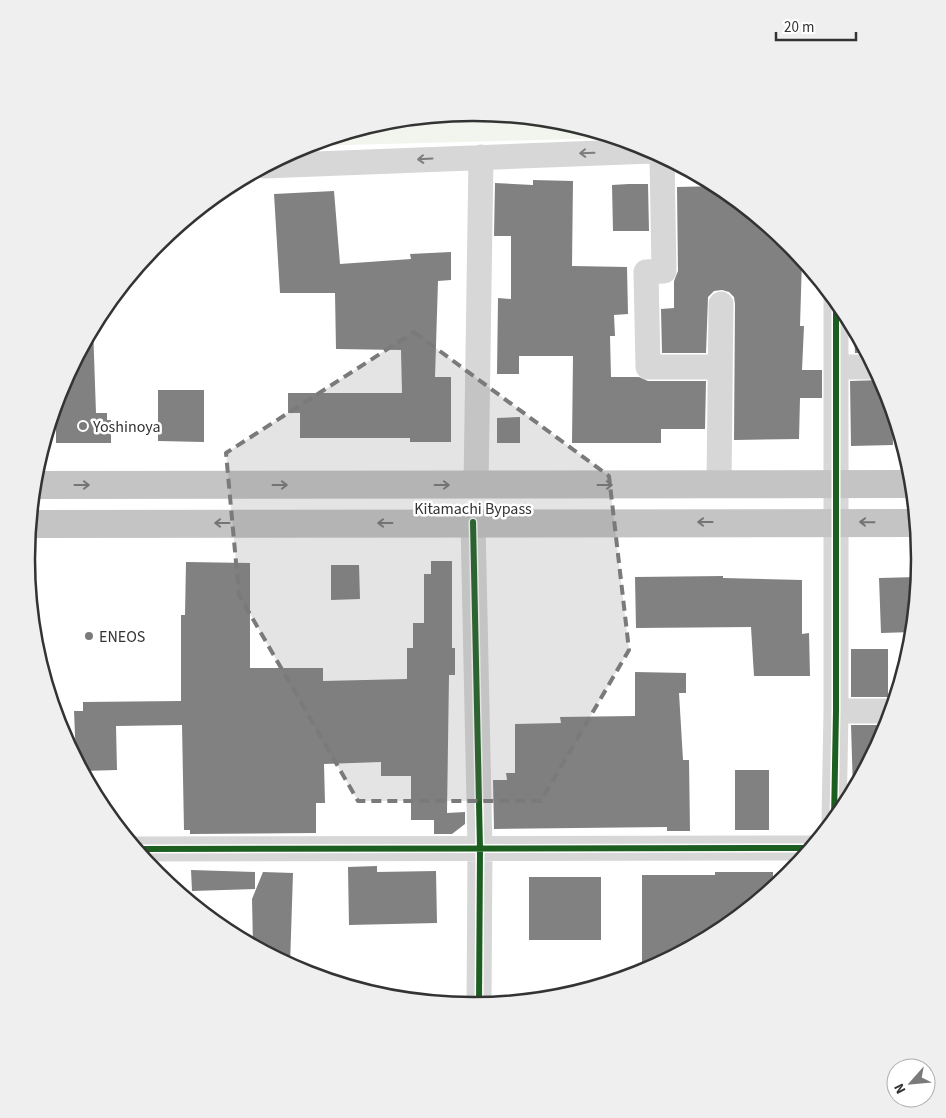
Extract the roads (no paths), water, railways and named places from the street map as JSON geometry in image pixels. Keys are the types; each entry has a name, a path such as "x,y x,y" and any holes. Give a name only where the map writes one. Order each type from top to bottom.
{"highway":[{"name":"Kitamachi Bypass","path":"41,485 904,484"},
{"name":"Kitamachi Bypass","path":"37,524 836,521 909,523"}],"street":[{"path":"280,165 635,152"},
{"path":"476,485 480,157"},
{"path":"662,164 664,272 646,272 648,367 720,367"},
{"path":"719,484 720,304"},
{"path":"834,806 836,315"},
{"path":"836,367 867,367"},
{"path":"473,522 480,849 479,997"},
{"path":"836,711 884,711"},
{"path":"145,849 802,848"}],"place":[{"name":"Yoshinoya","path":"83,426"},
{"name":"ENEOS","path":"89,636"}]}
